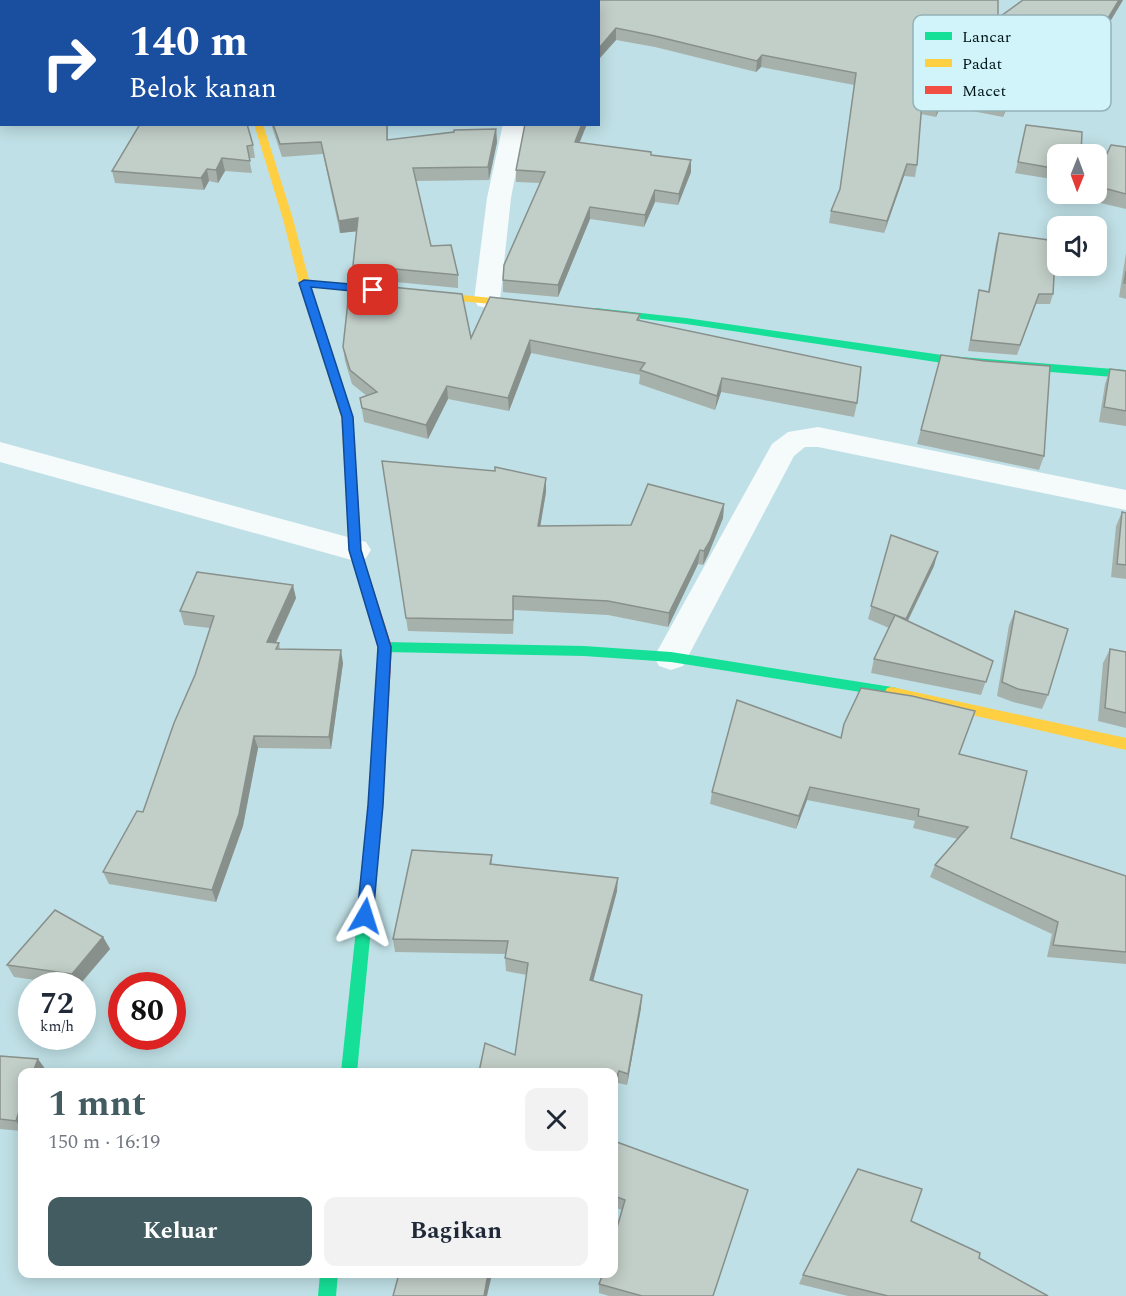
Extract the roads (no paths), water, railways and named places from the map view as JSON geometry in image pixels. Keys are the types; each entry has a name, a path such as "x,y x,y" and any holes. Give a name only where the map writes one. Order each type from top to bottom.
{"main road":[{"path":"259,126 288,219 304,283 347,417 355,550 385,647 376,805 349,1068"},
{"path":"304,283 551,306"},
{"path":"583,310 686,321 949,360 1126,374"},
{"path":"385,647 584,651 671,657 908,694 1126,744"},
{"path":"327,1296 329,1278"}],"street":[{"path":"487,300 499,198 514,126"},
{"path":"671,657 782,451 791,441 802,437 818,437 1126,500"},
{"path":"0,452 355,550"}]}
